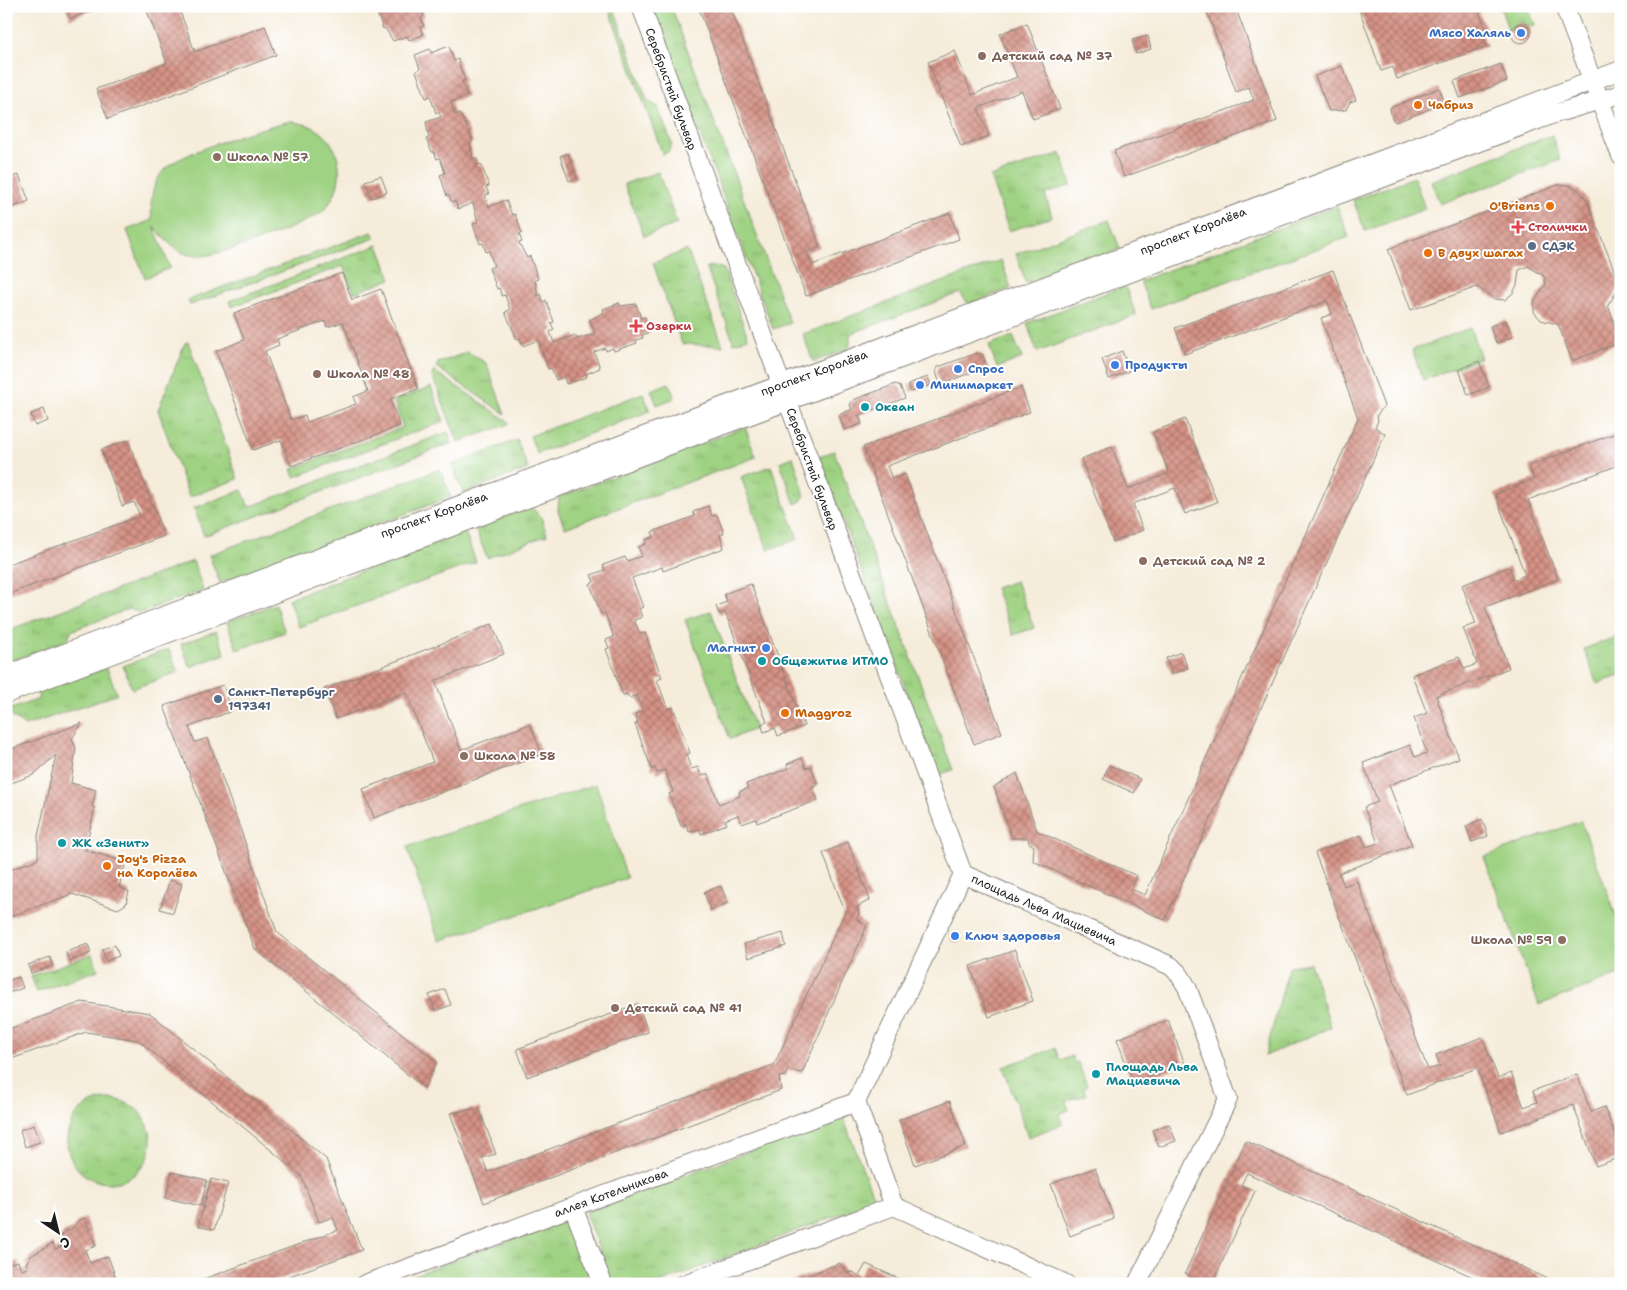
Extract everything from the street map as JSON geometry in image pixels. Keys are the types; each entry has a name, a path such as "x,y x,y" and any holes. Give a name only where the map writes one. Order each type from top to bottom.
{"street":[{"name":"Серебристый бульвар","path":"640,6 963,874"},
{"path":"1564,6 1621,156"},
{"name":"проспект Королёва","path":"6,694 1621,70"},
{"name":"проспект Королёва","path":"6,675 1554,114 1621,94"},
{"name":"площадь Льва Мациевича","path":"856,1102 963,874 1171,966 1179,974 1187,987 1228,1099 1137,1284"},
{"path":"856,1102 894,1206"},
{"name":"аллея Котельникова","path":"365,1284 856,1102"},
{"path":"684,1284 894,1206 1066,1284"},
{"path":"573,1207 602,1284"}],"green space":[{"path":"608,6 613,6 647,100 658,107 672,144 669,151 663,155"},
{"path":"652,6 671,6 790,323 773,329"},
{"path":"1500,6 1528,6 1535,25 1530,27 1523,23 1515,24 1509,32"},
{"path":"292,121 310,126 321,133 336,152 339,164 337,188 332,200 324,210 316,216 284,231 210,255 192,255 173,247 154,226 170,268 145,278 127,230 152,220 153,192 158,179 167,167 190,154 246,133"},
{"path":"1552,135 1560,160 1440,204 1431,181"},
{"path":"1061,153 1071,185 1045,194 1052,217 1009,231 990,177"},
{"path":"658,172 677,224 644,236 624,184"},
{"path":"1414,177 1425,209 1365,231 1353,200"},
{"path":"1337,206 1349,237 1151,309 1140,281"},
{"path":"1109,220 1120,249 1026,283 1016,254"},
{"path":"372,232 375,238 190,305 188,300"},
{"path":"378,245 391,279 354,293 343,266 231,307 229,301"},
{"path":"687,250 723,346 682,344 653,263"},
{"path":"1001,260 1011,288 972,303 967,302 960,293 850,334 850,346 846,350 813,362 803,334"},
{"path":"715,266 724,269 748,338 734,343 706,267"},
{"path":"1125,286 1136,315 1037,352 1027,323"},
{"path":"1470,328 1481,358 1423,380 1412,350"},
{"path":"1013,336 1022,358 997,368 989,345"},
{"path":"188,342 238,479 189,497 158,410 185,343"},
{"path":"468,352 486,363 505,414 436,367 438,363"},
{"path":"434,371 508,421 509,424 458,442 432,375"},
{"path":"669,383 675,398 657,405 651,390"},
{"path":"431,387 444,421 295,477 292,469 403,427 394,401"},
{"path":"643,393 650,411 537,454 530,436"},
{"path":"745,427 756,457 565,528 558,511 559,497"},
{"path":"448,432 452,443 204,536 194,508 242,490 249,507"},
{"path":"517,440 528,469 463,493 452,465"},
{"path":"834,451 953,770 938,775 819,457"},
{"path":"793,457 805,495 801,501 795,504 780,462"},
{"path":"771,466 798,539 768,550 741,477"},
{"path":"440,469 451,497 220,583 209,555"},
{"path":"531,507 541,517 547,535 487,558 475,528"},
{"path":"465,532 476,562 299,627 288,599"},
{"path":"193,561 203,590 140,613 129,609 71,631 67,640 6,663 6,631"},
{"path":"1016,581 1034,628 1013,635 995,588"},
{"path":"275,604 285,632 237,650 227,622"},
{"path":"711,611 755,729 730,739 685,620"},
{"path":"216,631 225,654 190,667 181,644"},
{"path":"1621,635 1621,675 1597,684 1584,649"},
{"path":"169,649 178,672 132,689 123,666"},
{"path":"107,668 117,694 25,726 6,711 39,699 37,692"},
{"path":"596,784 627,878 439,941 407,847"},
{"path":"1581,821 1621,929 1621,974 1539,1005 1484,857"},
{"path":"93,954 98,970 37,992 31,976"},
{"path":"1310,963 1331,1027 1265,1056 1289,966"},
{"path":"1055,1048 1060,1061 1072,1056 1074,1063 1078,1062 1087,1086 1083,1088 1086,1095 1066,1101 1069,1110 1059,1114 1063,1124 1028,1137 1003,1067"},
{"path":"109,1099 125,1102 139,1111 148,1125 151,1141 148,1157 139,1171 125,1180 109,1183 93,1180 79,1171 70,1157 67,1141 70,1125 79,1111 93,1102"},
{"path":"843,1117 875,1201 657,1284 612,1284 585,1212"},
{"path":"569,1218 595,1284 390,1284"}],"building":[{"path":"65,6 103,6 70,19"},
{"path":"145,6 178,6 195,52 265,26 276,55 108,119 96,89 167,63"},
{"path":"421,6 424,16 421,18 424,26 420,27 423,35 409,40 407,36 393,41 385,28 383,29 375,7"},
{"path":"698,6 730,6 820,247 807,252 812,265 950,213 959,239 806,296"},
{"path":"1205,6 1235,6 1277,121 1124,177 1114,151 1254,100 1249,87 1236,92"},
{"path":"1358,6 1477,6 1487,32 1482,34 1487,46 1397,79 1393,67 1381,71"},
{"path":"1027,23 1060,109 1033,119 1022,91 978,108 989,136 961,147 928,62 955,51 972,95 1017,77 1000,34"},
{"path":"1521,23 1528,26 1531,33 1528,40 1521,43 1514,40 1511,33 1514,26"},
{"path":"1148,36 1151,49 1136,54 1132,40"},
{"path":"449,46 454,61 458,59 465,80 462,81 467,96 451,102 455,115 459,113 469,131 473,142 470,143 473,159 476,158 478,165 481,164 489,186 486,187 489,194 485,195 489,207 506,200 512,215 515,214 522,233 519,234 522,242 519,243 527,258 530,256 538,279 535,280 538,296 541,294 543,302 546,300 554,322 551,323 554,330 550,332 554,343 575,335 577,339 595,334 590,320 604,312 603,309 619,303 620,306 636,304 641,318 645,317 650,332 642,335 643,338 636,340 637,343 614,351 613,348 606,351 605,348 594,352 600,368 586,374 587,377 566,384 564,377 556,380 551,368 548,369 538,340 523,346 520,338 517,339 505,312 510,310 505,295 502,296 499,288 497,289 489,268 494,266 489,251 486,252 483,243 480,244 473,224 478,222 473,203 458,209 455,201 452,202 449,195 447,196 440,175 445,173 440,158 437,159 426,139 429,138 426,122 441,117 439,112 436,113 430,96 426,98 416,71 420,69 415,55 430,49 431,53"},
{"path":"1501,64 1507,81 1460,98 1454,81"},
{"path":"1342,66 1356,100 1350,102 1346,110 1329,111 1315,76"},
{"name":"Чабриз","path":"1439,88 1445,103 1396,122 1392,119 1390,108"},
{"path":"568,153 577,178 569,181 560,156"},
{"path":"19,175 29,201 6,210 6,179"},
{"path":"381,176 387,192 372,198 365,181"},
{"path":"1558,185 1568,185 1578,189 1586,198 1618,280 1618,290 1608,305 1621,342 1572,361 1558,324 1541,320 1534,312 1534,302 1546,284 1544,276 1528,266 1519,270 1517,285 1513,293 1505,300 1495,299 1477,287 1411,310 1388,249"},
{"path":"1333,270 1384,406 1377,415 1378,421 1375,427 1385,434 1165,920 1033,861 1034,846 1029,843 1028,838 1012,838 994,787 1017,773 1037,831 1137,876 1131,889 1145,895 1358,418 1321,318 1332,314 1327,301 1185,354 1175,328"},
{"path":"342,273 352,300 381,289 418,389 390,399 400,426 291,466 281,440 253,450 216,351 244,340 234,313","holes":["325,321 327,327 343,322 368,391 353,397 356,404 307,422 305,415 291,420 265,351 279,345 277,339"]},
{"path":"1506,320 1513,337 1496,343 1490,326"},
{"name":"Продукты","path":"1122,351 1129,371 1109,379 1102,359"},
{"name":"Спрос","path":"977,353 983,355 987,367 940,384 936,372 938,367"},
{"path":"1479,361 1489,387 1468,395 1459,369"},
{"name":"Минимаркет","path":"928,377 931,385 911,392 908,384"},
{"name":"Океан","path":"896,384 900,386 905,398 859,415 862,424 844,430 839,415 852,409 850,405 853,400"},
{"path":"1021,387 1030,412 887,466 892,479 905,474 1002,733 974,744 863,447"},
{"path":"44,409 48,421 35,426 31,414"},
{"path":"1185,419 1217,502 1185,514 1175,488 1133,504 1143,530 1113,542 1081,459 1112,447 1128,489 1169,473 1153,432"},
{"path":"1621,431 1621,464 1528,500 1558,579 1485,607 1509,668 1436,696 1459,758 1389,785 1412,845 1339,873 1344,886 1357,881 1428,1070 1440,1066 1436,1055 1482,1037 1498,1078 1511,1073 1524,1107 1537,1102 1533,1091 1577,1074 1591,1112 1604,1107 1618,1142 1621,1141 1621,1157 1596,1166 1573,1105 1501,1132 1477,1068 1407,1095 1315,853 1361,835 1366,847 1378,843 1364,807 1378,802 1363,763 1410,745 1415,757 1427,753 1414,718 1427,713 1412,675 1459,657 1464,669 1477,664 1463,628 1476,624 1462,585 1509,567 1514,580 1525,575 1495,494 1534,479 1529,466"},
{"path":"128,440 164,536 6,595 6,565 140,516 134,502 122,506 101,450"},
{"path":"708,506 712,516 717,515 724,533 720,535 724,548 663,571 662,567 632,578 643,607 639,609 642,617 634,620 640,634 645,633 662,678 657,680 668,709 673,707 690,753 686,755 691,769 698,767 701,776 708,774 719,804 740,796 739,792 748,788 746,784 789,768 787,764 802,758 806,768 811,766 818,785 813,787 818,800 757,823 756,819 742,824 738,815 725,820 727,824 701,834 700,829 689,832 686,824 681,826 669,794 673,792 665,770 657,773 655,768 652,770 635,724 638,723 635,714 643,711 637,695 629,698 627,694 623,695 606,649 609,648 606,640 614,637 605,613 601,614 590,584 594,582 591,575 605,570 603,565 625,557 627,561 642,556 638,547 646,544 645,540 654,537 652,532 695,516 693,512"},
{"name":"Общежитие ИТМО","path":"751,584 804,726 778,736 775,728 764,732 761,724 767,722 725,612 719,614 716,606 727,602 724,594"},
{"path":"492,624 504,654 435,681 461,750 530,724 542,754 374,818 363,789 433,762 406,692 336,719 324,689"},
{"path":"1181,652 1188,668 1172,674 1166,658"},
{"path":"223,685 232,711 189,727 195,742 208,738 277,932 437,1062 424,1088 255,949 164,706"},
{"name":"ЖК «Зенит»","path":"82,723 72,739 76,748 71,783 96,790 92,807 95,808 85,850 126,862 119,887 129,891 126,904 118,909 72,894 6,918 6,866 9,870 38,859 38,836 56,755 33,775 6,785 6,751"},
{"path":"1109,765 1140,779 1134,793 1103,779"},
{"path":"1482,819 1488,836 1472,842 1466,826"},
{"path":"848,842 870,900 857,907 859,913 857,919 867,926 802,1073 788,1070 785,1076 779,1077 781,1090 484,1203 450,1113 479,1108 496,1154 482,1158 488,1172 774,1065 845,912 823,853"},
{"path":"170,880 182,884 173,913 160,909"},
{"path":"721,886 728,903 710,910 704,892"},
{"path":"783,933 786,946 748,958 744,944"},
{"name":"Ключ здоровья","path":"955,933 959,937 955,941 951,937"},
{"path":"88,944 91,953 69,961 66,952"},
{"path":"115,945 119,956 106,961 102,949"},
{"path":"1015,950 1033,1001 989,1017 970,966"},
{"path":"50,957 53,966 31,973 28,965"},
{"path":"19,977 23,988 6,994 6,981"},
{"path":"445,989 451,1005 435,1011 429,995"},
{"path":"82,1002 150,1013 326,1159 362,1250 267,1284 199,1284 198,1281 338,1230 333,1217 319,1222 301,1175 138,1040 86,1032 6,1061 6,1030"},
{"path":"638,1004 648,1032 527,1077 517,1049"},
{"path":"1168,1020 1185,1064 1133,1083 1117,1039"},
{"path":"950,1101 966,1146 915,1165 899,1120"},
{"path":"1169,1124 1176,1141 1159,1147 1152,1130"},
{"path":"34,1125 40,1142 25,1147 20,1130"},
{"path":"1246,1141 1559,1284 1488,1284 1247,1173 1241,1185 1255,1191 1212,1284 1195,1284 1196,1280 1185,1273"},
{"path":"1095,1168 1114,1219 1070,1236 1051,1184"},
{"path":"172,1172 207,1180 201,1206 166,1198"},
{"path":"211,1179 228,1183 214,1230 198,1226"},
{"path":"85,1218 96,1246 85,1250 90,1263 108,1256 118,1284 6,1284 6,1269 11,1263 18,1261 21,1270 28,1268 26,1263 31,1256 53,1243 55,1249 61,1247 59,1240 64,1232 72,1229 78,1221"},
{"path":"840,1263 847,1273 853,1272 859,1276 866,1264 911,1284 785,1284"}],"place":[{"name":"Мясо Халяль","path":"1521,33"},
{"name":"Детский сад № 37","path":"982,56"},
{"name":"Чабриз","path":"1418,105"},
{"name":"Школа № 57","path":"217,157"},
{"name":"O'Briens","path":"1550,206"},
{"name":"Столички","path":"1518,227"},
{"name":"СДЭК","path":"1532,246"},
{"name":"В двух шагах","path":"1428,253"},
{"name":"Озерки","path":"636,326"},
{"name":"Продукты","path":"1115,365"},
{"name":"Спрос","path":"958,369"},
{"name":"Школа № 48","path":"317,374"},
{"name":"Минимаркет","path":"920,385"},
{"name":"Океан","path":"865,407"},
{"name":"Детский сад № 2","path":"1143,561"},
{"name":"Магнит","path":"766,648"},
{"name":"Общежитие ИТМО","path":"762,661"},
{"name":"Санкт-Петербург 197341","path":"218,699"},
{"name":"Maggroz","path":"785,713"},
{"name":"Школа № 58","path":"464,756"},
{"name":"ЖК «Зенит»","path":"62,843"},
{"name":"Joy's Pizza на Королёва","path":"107,866"},
{"name":"Ключ здоровья","path":"955,936"},
{"name":"Школа № 59","path":"1562,940"},
{"name":"Детский сад № 41","path":"615,1008"},
{"name":"Площадь Льва Мациевича","path":"1096,1074"}]}
